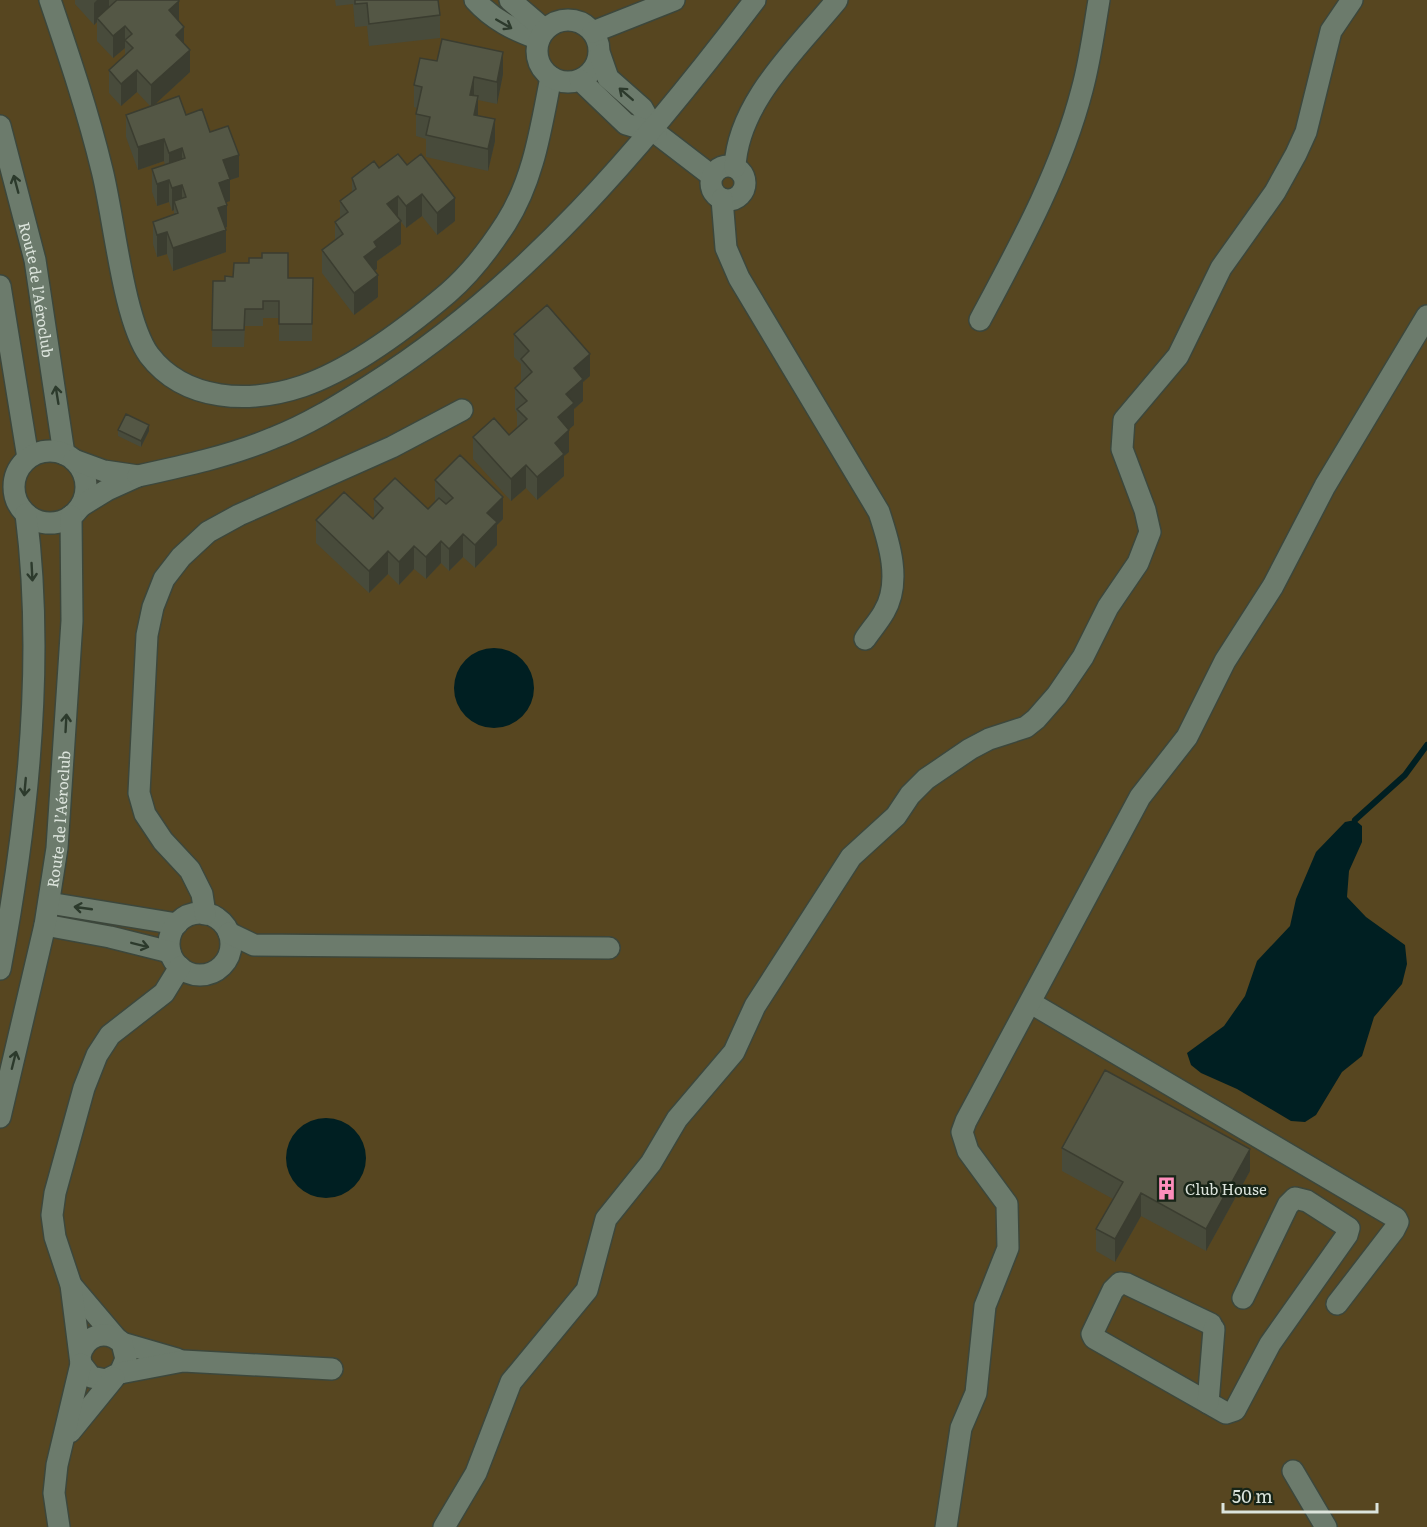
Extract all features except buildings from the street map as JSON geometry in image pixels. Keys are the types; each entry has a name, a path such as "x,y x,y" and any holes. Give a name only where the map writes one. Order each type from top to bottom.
{"street":[{"path":"50,0 77,78 103,171 134,325 148,353 166,374 187,388 214,394 249,396 303,386 349,363 449,292 484,256 524,190 551,77"},
{"path":"475,0 489,15 513,29 542,34"},
{"path":"510,0 542,34"},
{"path":"593,32 674,0"},
{"path":"138,476 104,471 69,457 45,451 28,458 15,480 14,492 18,504 26,514 49,523 61,521 107,490 138,476 219,458 275,438 334,408 408,362 496,294 567,225 653,130 755,0"},
{"path":"735,166 736,149 742,124 753,104 837,0"},
{"path":"980,320 1022,241 1056,164 1082,90 1099,0"},
{"path":"444,1527 476,1473 511,1382 587,1290 606,1219 651,1163 677,1119 734,1052 755,1006 851,857 896,816 910,795 926,779 970,749 989,739 1026,727 1036,719 1083,657 1108,607 1138,563 1150,532 1146,510 1122,449 1124,420 1178,356 1221,268 1275,192 1291,164 1306,132 1331,31 1352,0"},
{"path":"600,55 593,70 580,80 570,82 551,77 540,64 537,47 542,34 554,24 575,21 593,32 608,78 642,108 653,130"},
{"path":"580,80 626,124 653,130 712,176"},
{"name":"Route de l’Aéroclub","path":"0,126 35,260 69,457"},
{"path":"712,176 724,166 735,166 743,173 744,189 733,199 722,199"},
{"path":"712,176 712,187 722,199 726,249 739,278 879,512 890,543 893,577 885,610 865,639"},
{"path":"0,286 28,458"},
{"path":"946,1527 961,1428 976,1393 985,1306 1008,1248 1009,1224 1007,1204 968,1150 962,1132 976,1100 1031,1003 1140,797 1186,737 1225,661 1273,585 1325,486 1427,316"},
{"path":"205,914 202,894 190,870 163,842 145,814 139,793 147,635 153,607 164,579 181,557 208,532 239,515 392,447 462,410"},
{"path":"69,457 85,477 86,487 76,511"},
{"name":"Route de l’Aéroclub","path":"0,1117 45,925 57,848 67,713 76,511"},
{"path":"0,969 20,848 29,735 35,622 26,514"},
{"path":"49,903 177,924"},
{"path":"183,1361 117,1375 106,1380 91,1377 81,1360 71,1285 55,1237 52,1215 65,1154 84,1088 97,1055 110,1035 164,993 175,960 169,942 177,924 190,915 205,914 220,921 229,933 254,945 609,948"},
{"path":"45,925 110,937 175,960 188,972 206,975 254,945"},
{"path":"227,960 230,951 229,933"},
{"path":"1031,1003 1396,1218 1398,1222 1394,1230 1336,1304"},
{"path":"1208,1403 1212,1327 1127,1284 1120,1283 1115,1286 1092,1334 1094,1338 1208,1403 1226,1413 1235,1410 1270,1344 1347,1235 1349,1228 1307,1201 1295,1198 1288,1205 1243,1298"},
{"path":"66,1437 117,1375 126,1359 119,1341 71,1285"},
{"path":"59,1527 54,1493 57,1465 66,1437 81,1360 87,1342 93,1337 108,1335 119,1341 183,1361 332,1369"},
{"path":"1293,1471 1326,1527"}],"shaded area":[{"path":"0,0 1427,0 1427,1527 0,1527"}],"water":[{"path":"494,648 509,651 522,660 531,673 534,688 531,703 522,716 509,725 494,728 479,725 466,716 457,703 454,688 457,673 466,660 479,651"},
{"path":"1355,820 1362,826 1362,842 1349,871 1347,897 1366,917 1405,945 1407,964 1402,984 1374,1017 1362,1056 1342,1072 1316,1115 1305,1122 1291,1121 1237,1089 1201,1073 1191,1065 1187,1053 1224,1026 1245,996 1257,961 1290,926 1296,899 1316,852 1345,822"},
{"path":"326,1118 341,1121 354,1130 363,1143 366,1158 363,1173 354,1186 341,1195 326,1198 311,1195 298,1186 289,1173 286,1158 289,1143 298,1130 311,1121"}],"waterway":[{"path":"1355,820 1405,775 1427,745"}],"place":[{"name":"Club House","path":"1167,1188"}]}
